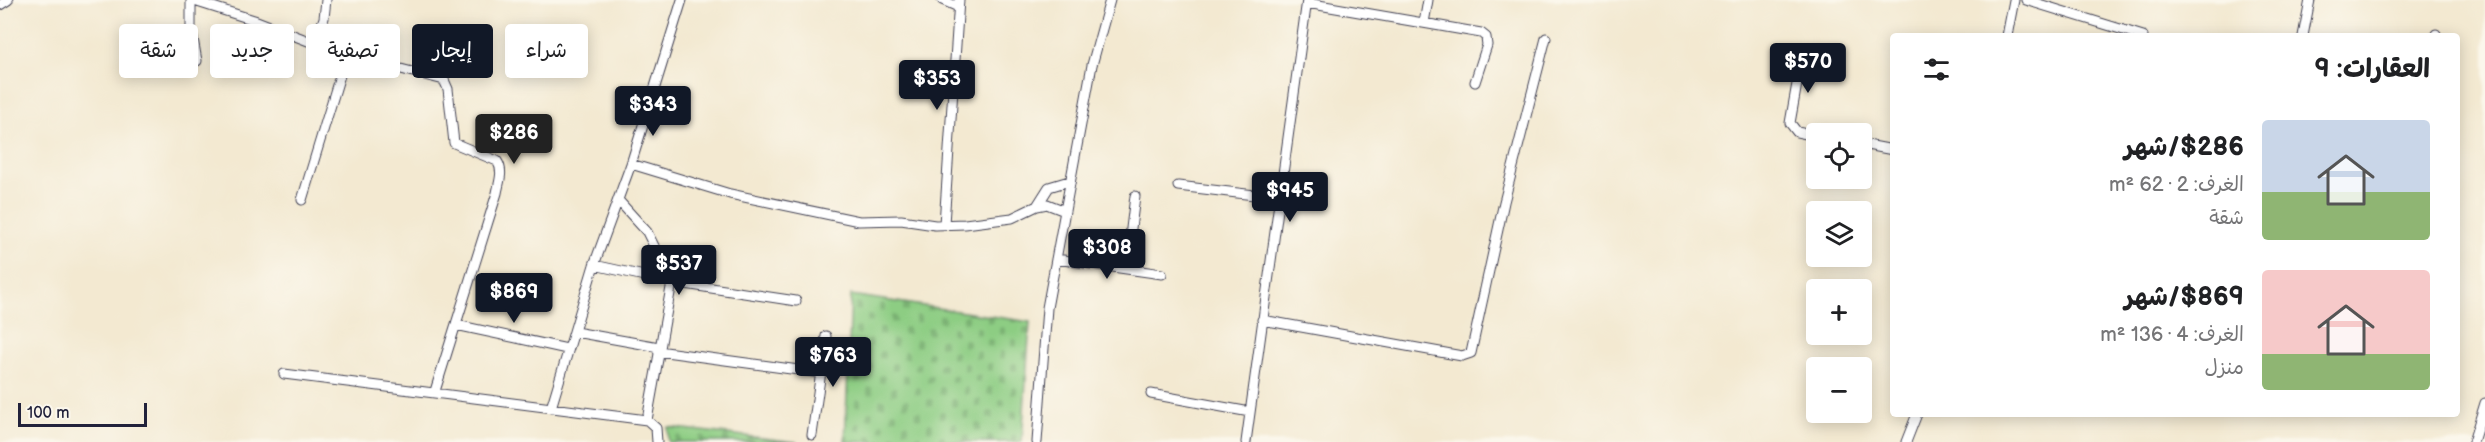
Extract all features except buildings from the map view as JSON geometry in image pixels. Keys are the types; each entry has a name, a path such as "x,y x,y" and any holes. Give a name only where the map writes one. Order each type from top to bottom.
{"street":[{"path":"0,5 8,0"},
{"path":"191,24 191,0 306,40"},
{"path":"322,24 326,0"},
{"path":"551,408 603,234 631,164 682,0"},
{"path":"942,0 959,4 944,224"},
{"path":"1037,442 1047,308 1092,65 1110,0"},
{"path":"1424,23 1428,0"},
{"path":"2008,33 2014,0"},
{"path":"2026,0 2133,33"},
{"path":"2304,33 2310,0"},
{"path":"1246,442 1307,2 1481,33 1486,37 1487,45 1475,82"},
{"path":"1262,320 1462,356 1471,353 1504,202 1546,38"},
{"path":"1803,50 1790,123 1797,132 1806,134"},
{"path":"400,69 444,80 448,89 454,143 497,161 500,165 501,177 435,392"},
{"path":"302,200 339,78"},
{"path":"1872,146 1890,149"},
{"path":"631,164 721,192 838,219 944,224 1012,218 1037,206 1056,206 1065,211"},
{"path":"1037,206 1049,187 1069,181"},
{"path":"1178,186 1280,198"},
{"path":"1126,269 1135,196"},
{"path":"618,200 647,232 672,282 646,420"},
{"path":"1056,259 1162,274"},
{"path":"594,265 672,282 796,301"},
{"path":"456,325 567,349"},
{"path":"575,332 658,349 821,373"},
{"path":"812,435 826,336"},
{"path":"284,374 646,420 656,428 657,442"},
{"path":"1151,394 1250,412"},
{"path":"2473,442 2485,403"},
{"path":"1906,442 1916,417"}],"green space":[{"path":"851,295 1030,322 1022,442 845,442"},
{"path":"668,427 797,442 668,442"}]}
